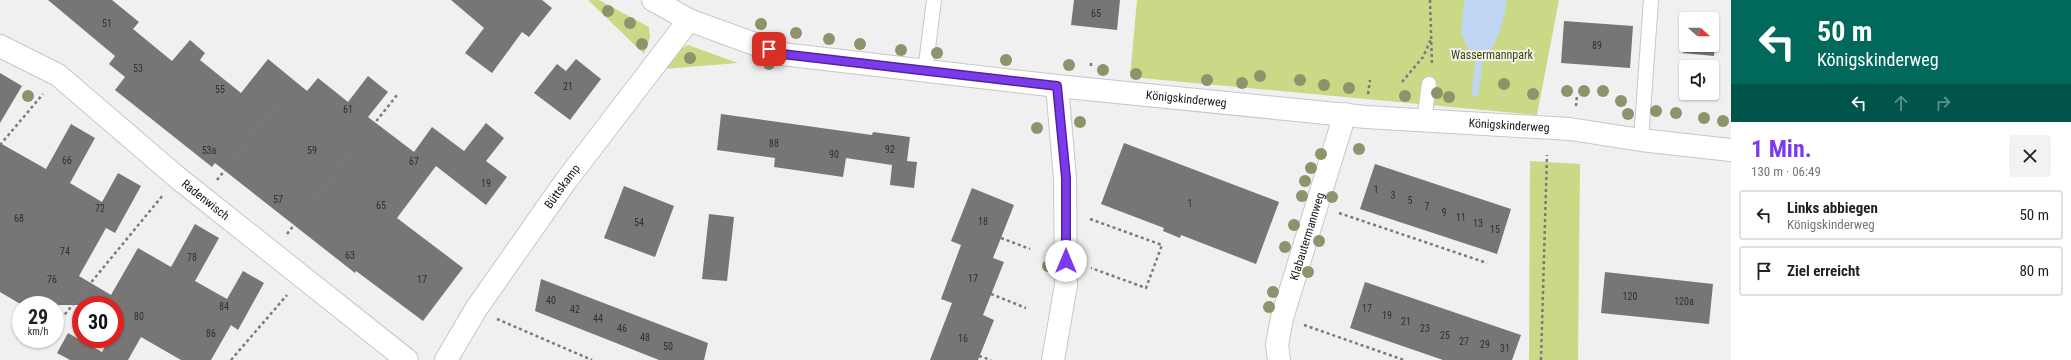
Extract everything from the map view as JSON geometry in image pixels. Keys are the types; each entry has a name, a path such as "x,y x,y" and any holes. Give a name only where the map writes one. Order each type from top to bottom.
{"street":[{"name":"Königskinderweg","path":"653,0 689,20 782,54 925,72 1057,86 1424,121 1564,129 1641,140 1731,150"},
{"name":"Büttskamp","path":"446,360 476,309 565,182 689,20"},
{"name":"Radenwisch","path":"0,46 58,75 178,178 271,254 407,360"},
{"path":"1053,360 1066,285 1066,178 1057,86"},
{"name":"Klabautermannweg","path":"1279,360 1277,344 1282,318 1345,114"}],"lane":[{"path":"925,72 934,0"},
{"path":"1641,140 1651,0"},
{"path":"1424,121 1429,84"}],"path":[{"path":"1429,84 1433,55 1430,0"},
{"path":"1402,82 1423,57 1431,38"},
{"path":"0,145 58,75"},
{"path":"203,198 286,93"},
{"path":"271,254 397,95"},
{"path":"1541,360 1547,155"},
{"path":"64,315 178,178"},
{"path":"1316,206 1487,263"},
{"path":"1090,218 1162,246 1146,288 1091,268"},
{"path":"1001,238 1030,249"},
{"path":"231,360 301,277"},
{"path":"991,294 1026,308"},
{"path":"476,309 592,360"},
{"path":"1282,318 1404,360"},
{"path":"980,356 991,360"}],"green space":[{"path":"588,0 599,0 649,27 650,37 644,54"},
{"name":"Wassermannpark","path":"1137,0 1559,0 1537,115 1130,77"},
{"path":"688,45 738,63 664,69 679,50"},
{"path":"1530,161 1580,164 1578,360 1529,360"}],"water":[{"path":"1464,0 1507,0 1501,28 1489,53 1478,69 1461,33"}],"building":[{"path":"48,0 112,0 139,22 133,29 172,61 190,40 205,53 200,60 241,93 268,59 307,91 318,78 348,102 368,76 388,92 368,117 414,152 432,127 464,151 486,123 504,138 486,161 507,177 486,205 436,166 397,218 463,268 423,321 356,271 355,273 215,163 212,167 115,90 125,77 109,64 115,56"},
{"path":"451,0 542,0 552,8 529,37 522,32 492,73 465,53 484,28"},
{"path":"1074,0 1120,0 1117,30 1071,25"},
{"path":"1564,21 1633,26 1630,68 1561,63"},
{"path":"1683,52 1714,52 1714,56"},
{"path":"576,59 601,79 570,120 534,93 557,64 566,71"},
{"path":"0,73 22,86 0,123"},
{"path":"721,114 872,135 873,132 910,137 907,161 917,162 914,188 890,185 892,165 846,158 843,177 774,167 775,158 717,150"},
{"path":"71,124 95,138 70,183 102,202 118,173 141,186 115,233 106,228 79,276 111,295 138,248 171,267 195,224 219,238 195,281 227,299 243,271 264,283 238,330 231,325 211,360 181,360 141,337 128,360 70,360 57,353 60,348 64,348 64,340 68,333 72,335 72,348 95,348 102,352 104,348 124,348 124,296 72,296 72,305 64,305 64,296 12,296 12,299 0,292 0,143 46,169"},
{"path":"1124,143 1279,202 1256,264 1181,235 1180,238 1163,231 1164,228 1101,204"},
{"path":"1375,164 1511,209 1497,254 1360,209"},
{"path":"624,186 674,206 655,257 604,238"},
{"path":"972,188 1014,205 993,258 1004,262 983,315 994,320 978,360 930,360 952,303 941,299 961,245 951,241"},
{"path":"709,214 734,217 727,281 702,279"},
{"path":"1605,272 1713,284 1709,324 1601,313"},
{"path":"541,279 708,343 704,360 659,360 535,311"},
{"path":"1365,282 1521,335 1512,360 1443,360 1350,328"}],"waterway":[{"path":"1475,93 1479,61"}],"route":[{"path":"769,49 782,54 875,66 1057,86 1066,178 1066,261"}]}
